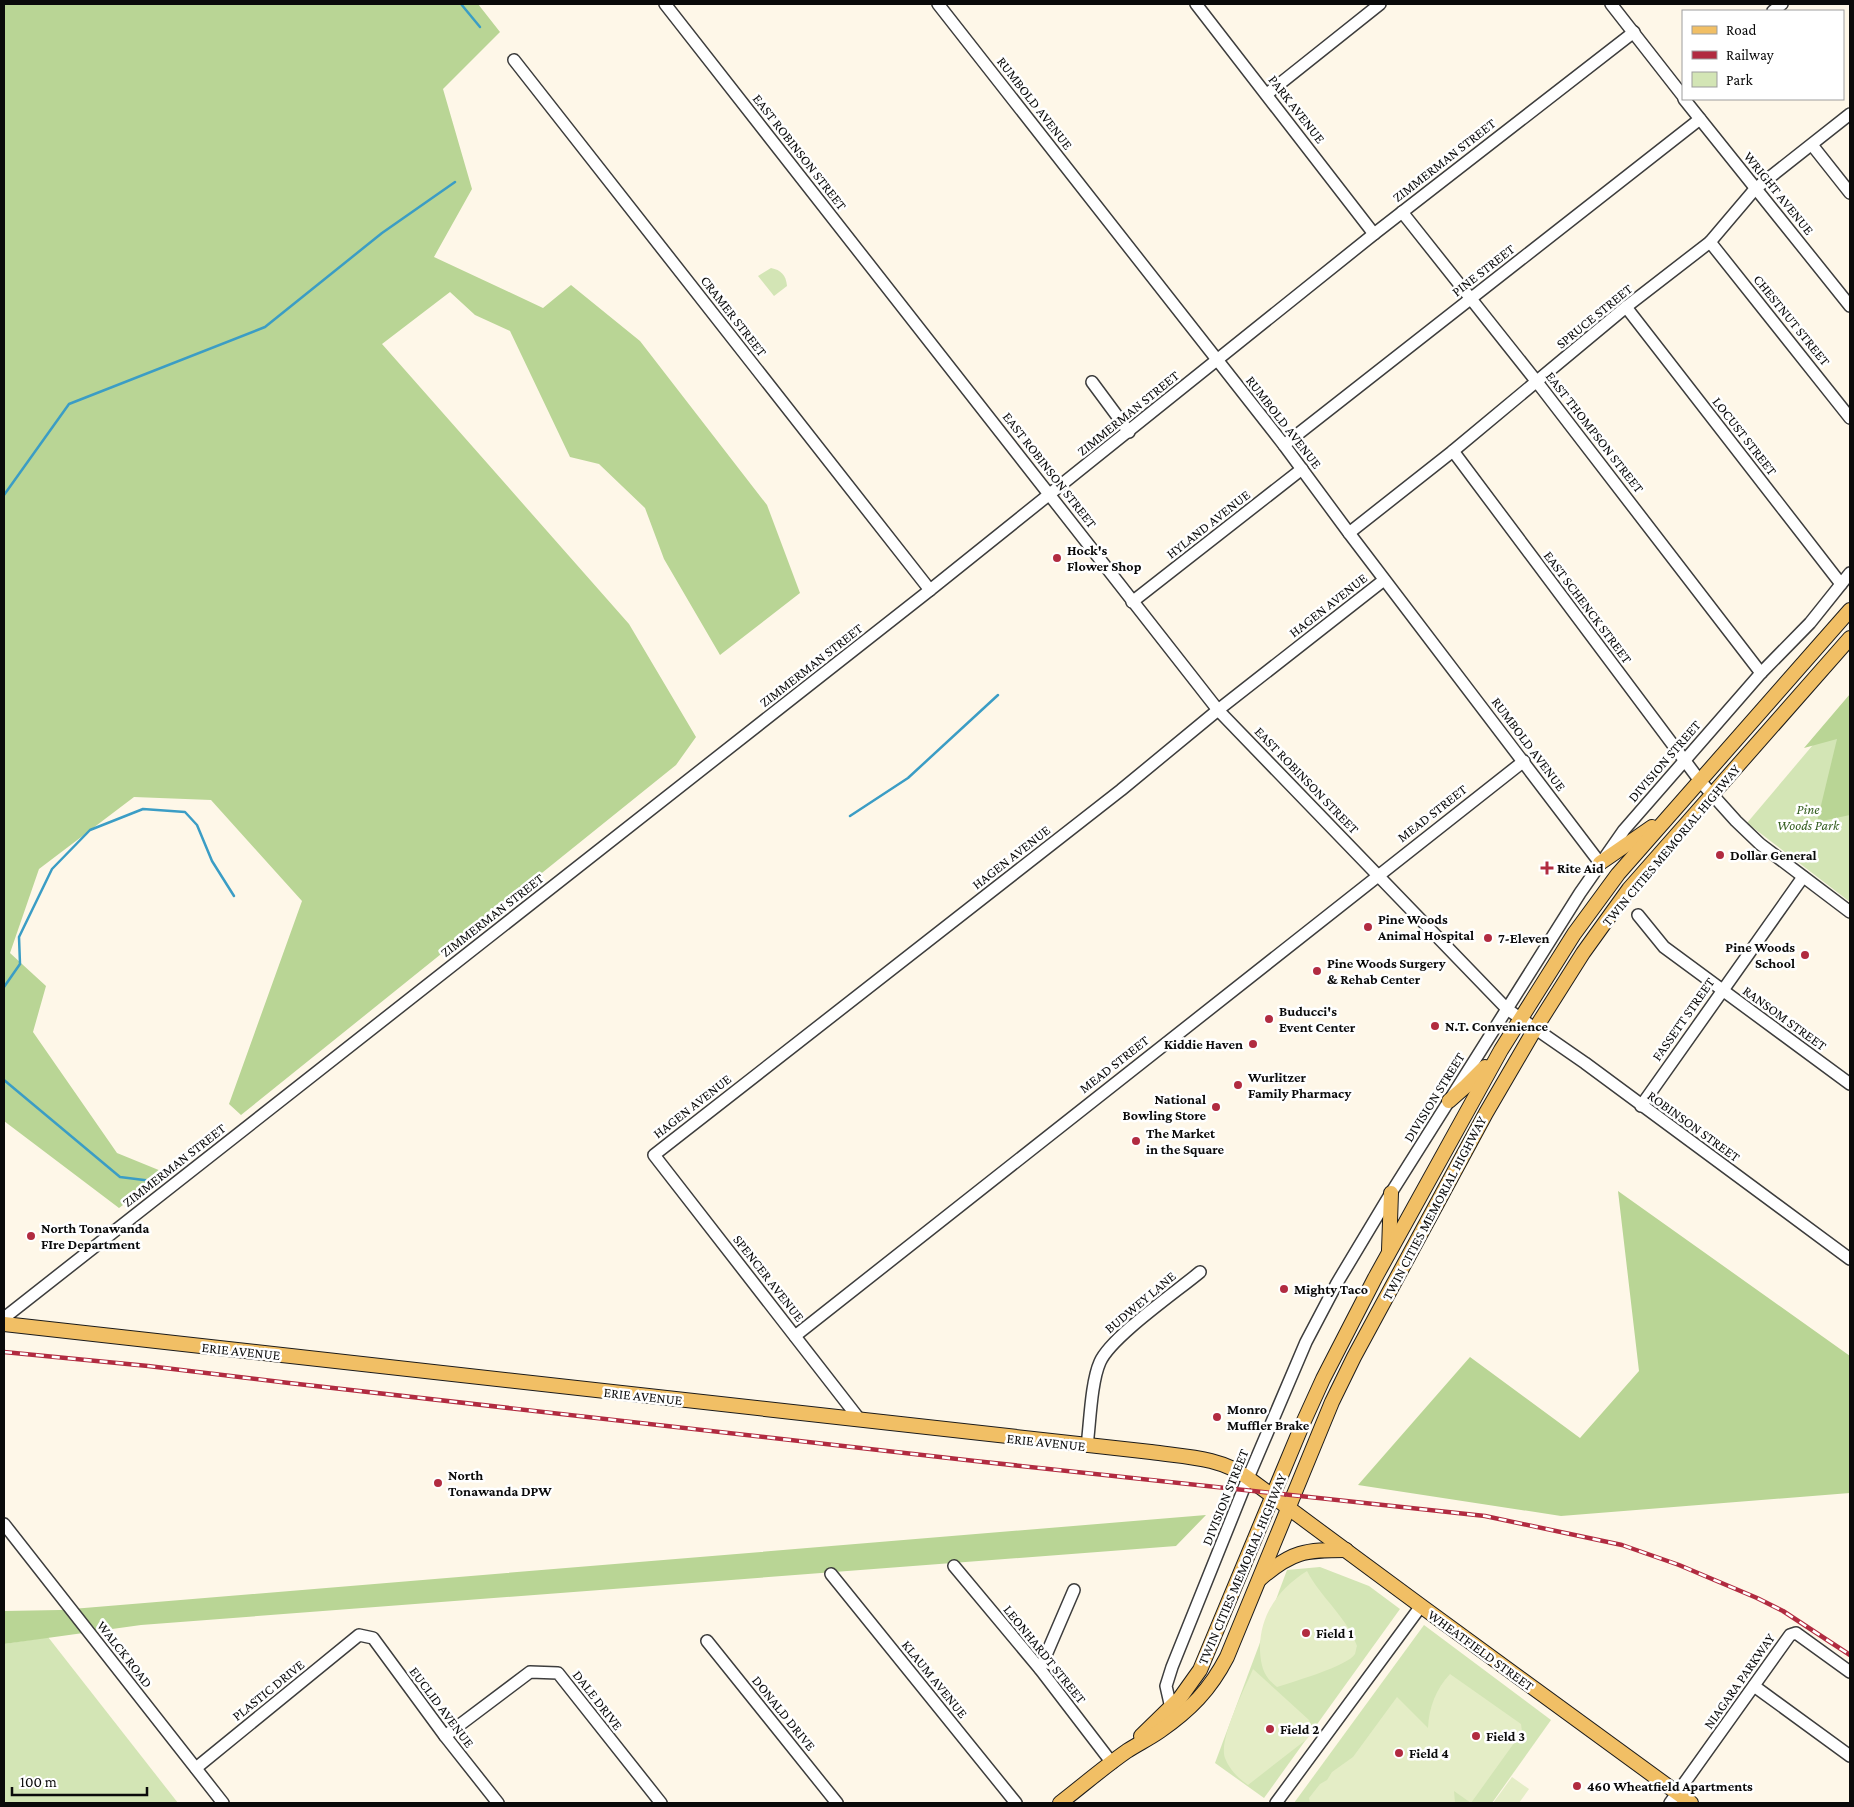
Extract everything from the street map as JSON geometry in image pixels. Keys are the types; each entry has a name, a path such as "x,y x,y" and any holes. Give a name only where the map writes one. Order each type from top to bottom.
{"main road":[{"name":"TWIN CITIES MEMORIAL HIGHWAY","path":"1127,1751 1171,1708 1191,1684 1206,1658 1323,1379 1389,1253 1520,1018 1574,934 1618,874 1850,610"},
{"name":"TWIN CITIES MEMORIAL HIGHWAY","path":"1127,1751 1160,1731 1194,1703 1209,1688 1227,1657 1332,1402 1354,1357 1486,1113 1535,1029 1604,921 1850,638"},
{"path":"1600,863 1667,817"},
{"path":"1449,1101 1501,1050"},
{"path":"1389,1253 1391,1193"},
{"name":"ERIE AVENUE","path":"4,1324 1220,1462 1237,1469 1273,1496"},
{"name":"WHEATFIELD STREET","path":"1273,1496 1673,1798 1691,1803"},
{"path":"1258,1581 1283,1560 1294,1554 1310,1551 1346,1550"},
{"path":"1060,1803 1127,1751"}],"street":[{"name":"EAST ROBINSON STREET","path":"664,4 1218,710 1506,1009 1520,1018"},
{"name":"RUMBOLD AVENUE","path":"938,4 1284,444 1384,580 1600,863"},
{"name":"PARK AVENUE","path":"1196,4 1374,234"},
{"path":"1267,94 1380,4"},
{"name":"WRIGHT AVENUE","path":"1611,4 1682,92"},
{"name":"ZIMMERMAN STREET","path":"4,1318 930,590 1374,234 1634,32"},
{"name":"CRAMER STREET","path":"514,60 930,590"},
{"name":"WRIGHT AVENUE","path":"1687,100 1755,189 1850,306"},
{"name":"SPRUCE STREET","path":"1349,533 1453,451 1626,307 1710,242 1755,189 1850,114"},
{"name":"PINE STREET","path":"1284,444 1700,119"},
{"path":"1812,145 1850,193"},
{"name":"EAST THOMPSON STREET","path":"1402,212 1537,382 1761,674"},
{"name":"CHESTNUT STREET","path":"1710,242 1850,418"},
{"name":"LOCUST STREET","path":"1626,307 1841,584"},
{"path":"1092,382 1129,432"},
{"name":"EAST SCHENCK STREET","path":"1453,451 1712,795 1760,844 1850,912"},
{"name":"HYLAND AVENUE","path":"1132,602 1302,469"},
{"name":"DIVISION STREET","path":"1171,1708 1166,1691 1168,1678 1248,1478 1288,1382 1316,1324 1350,1261 1506,1009 1600,863 1624,830 1761,674 1810,623 1850,573"},
{"name":"HAGEN AVENUE","path":"654,1155 1121,790 1218,710 1384,580"},
{"name":"MEAD STREET","path":"795,1336 1377,875 1524,761"},
{"name":"FASSETT STREET","path":"1641,1106 1802,877"},
{"name":"RANSOM STREET","path":"1638,915 1664,947 1850,1084"},
{"name":"ROBINSON STREET","path":"1520,1018 1850,1259"},
{"name":"SPENCER AVENUE","path":"654,1155 860,1420"},
{"name":"BUDWEY LANE","path":"1087,1446 1095,1378 1103,1356 1120,1338 1200,1272"},
{"name":"WALCK ROAD","path":"4,1524 223,1803"},
{"name":"LEONHARDT STREET","path":"954,1566 1040,1669 1112,1763"},
{"name":"KLAUM AVENUE","path":"831,1574 1016,1803"},
{"path":"1040,1669 1074,1590"},
{"path":"1276,1803 1421,1606"},
{"name":"NIAGARA PARKWAY","path":"1673,1798 1790,1635 1796,1633 1850,1672"},
{"name":"PLASTIC DRIVE","path":"196,1768 359,1635"},
{"name":"EUCLID AVENUE","path":"359,1635 373,1638 445,1736 498,1803"},
{"name":"DONALD DRIVE","path":"708,1642 837,1803"},
{"name":"DALE DRIVE","path":"445,1736 530,1672 558,1673 661,1803"},
{"path":"1754,1686 1850,1756"}],"green space":[{"path":"4,4 478,4 500,32 443,89 472,189 434,257 543,308 571,285 640,341 767,505 800,593 720,655 664,559 645,508 599,464 570,457 510,331 475,315 450,292 382,344 629,624 696,737 676,765 241,1115 229,1104 302,901 211,800 134,797 39,869 10,953 46,986 33,1032 117,1153 166,1173 119,1208 4,1121"},
{"path":"771,268 778,270 782,274 787,286 774,296 758,276"},
{"path":"1850,694 1850,815 1817,822 1837,739 1804,748"},
{"name":"Pine Woods Park","path":"1850,701 1850,902 1747,823"},
{"path":"1618,1191 1850,1356 1850,1493 1561,1516 1358,1485 1470,1357 1580,1438 1639,1371"},
{"path":"1206,1515 1176,1546 141,1625 4,1644 4,1611 60,1610"},
{"path":"1320,1567 1369,1586 1400,1609 1264,1798 1215,1763 1287,1570"},
{"name":"Field 1","path":"1307,1571 1353,1636 1357,1646 1355,1654 1342,1664 1277,1687 1266,1675 1261,1662 1260,1651 1263,1626 1272,1605 1279,1595 1287,1586"},
{"path":"1424,1625 1551,1720 1492,1803 1294,1803"},
{"path":"48,1637 178,1803 4,1803 4,1644"},
{"name":"Field 2","path":"1253,1669 1309,1720 1311,1730 1307,1739 1248,1785 1229,1766 1224,1750 1225,1739 1233,1714"},
{"path":"1450,1674 1521,1724 1522,1732 1471,1803 1454,1791 1455,1803 1310,1803 1309,1798 1320,1784 1327,1780 1332,1772 1353,1757 1397,1697 1428,1728 1434,1699"},
{"path":"1512,1777 1529,1789 1519,1803 1493,1803"}],"waterway":[{"path":"461,4 480,27"},
{"path":"4,495 69,404 265,327 382,233 455,182"},
{"path":"850,816 908,778 998,695"},
{"path":"4,987 20,964 19,937 52,869 90,830 143,809 185,812 197,825 212,861 234,896"},
{"path":"4,1080 120,1177 160,1182"}],"railway":[{"path":"4,1352 148,1366 975,1461 1485,1516 1622,1545 1679,1565 1783,1611 1850,1655"}],"place":[{"name":"Hock's Flower Shop","path":"1057,558"},
{"name":"Dollar General","path":"1720,855"},
{"name":"Rite Aid","path":"1547,868"},
{"name":"Pine Woods Animal Hospital","path":"1368,927"},
{"name":"7-Eleven","path":"1488,938"},
{"name":"Pine Woods School","path":"1805,955"},
{"name":"Pine Woods Surgery & Rehab Center","path":"1317,971"},
{"name":"Buducci's Event Center","path":"1269,1019"},
{"name":"N.T. Convenience","path":"1435,1026"},
{"name":"Kiddie Haven","path":"1253,1044"},
{"name":"Wurlitzer Family Pharmacy","path":"1238,1085"},
{"name":"National Bowling Store","path":"1216,1107"},
{"name":"The Market in the Square","path":"1136,1141"},
{"name":"North Tonawanda FIre Department","path":"31,1236"},
{"name":"Mighty Taco","path":"1284,1289"},
{"name":"Monro Muffler Brake","path":"1217,1417"},
{"name":"North Tonawanda DPW","path":"438,1483"},
{"name":"Field 1","path":"1306,1633"},
{"name":"Field 2","path":"1270,1729"},
{"name":"Field 3","path":"1476,1736"},
{"name":"Field 4","path":"1399,1753"},
{"name":"460 Wheatfield Apartments","path":"1577,1786"}]}
